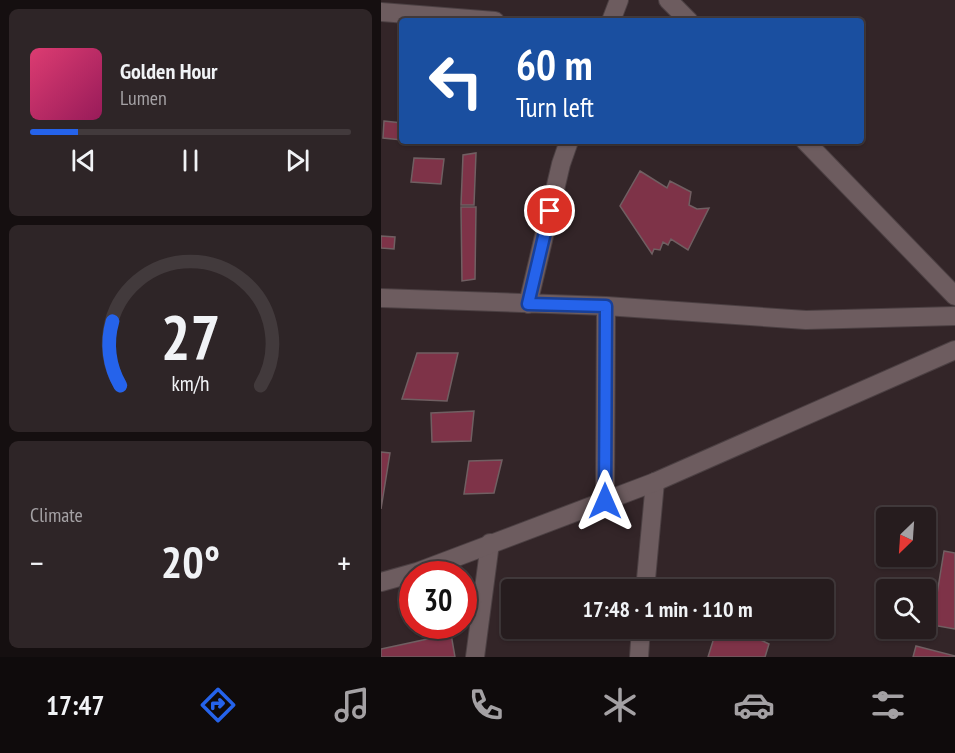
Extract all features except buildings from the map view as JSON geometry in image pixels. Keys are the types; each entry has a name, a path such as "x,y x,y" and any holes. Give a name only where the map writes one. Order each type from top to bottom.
{"street":[{"path":"612,18 619,0"},
{"path":"668,0 686,18"},
{"path":"381,12 415,7 478,18"},
{"path":"528,304 561,164 568,144"},
{"path":"808,144 955,296"},
{"path":"381,298 606,306 806,320 955,316"},
{"path":"605,501 606,306"},
{"path":"381,582 417,572 655,482 955,350"},
{"path":"646,579 655,482"},
{"path":"475,657 490,543"},
{"path":"639,657 640,639"}],"route":[{"path":"550,211 528,304 606,306 605,501"}]}
